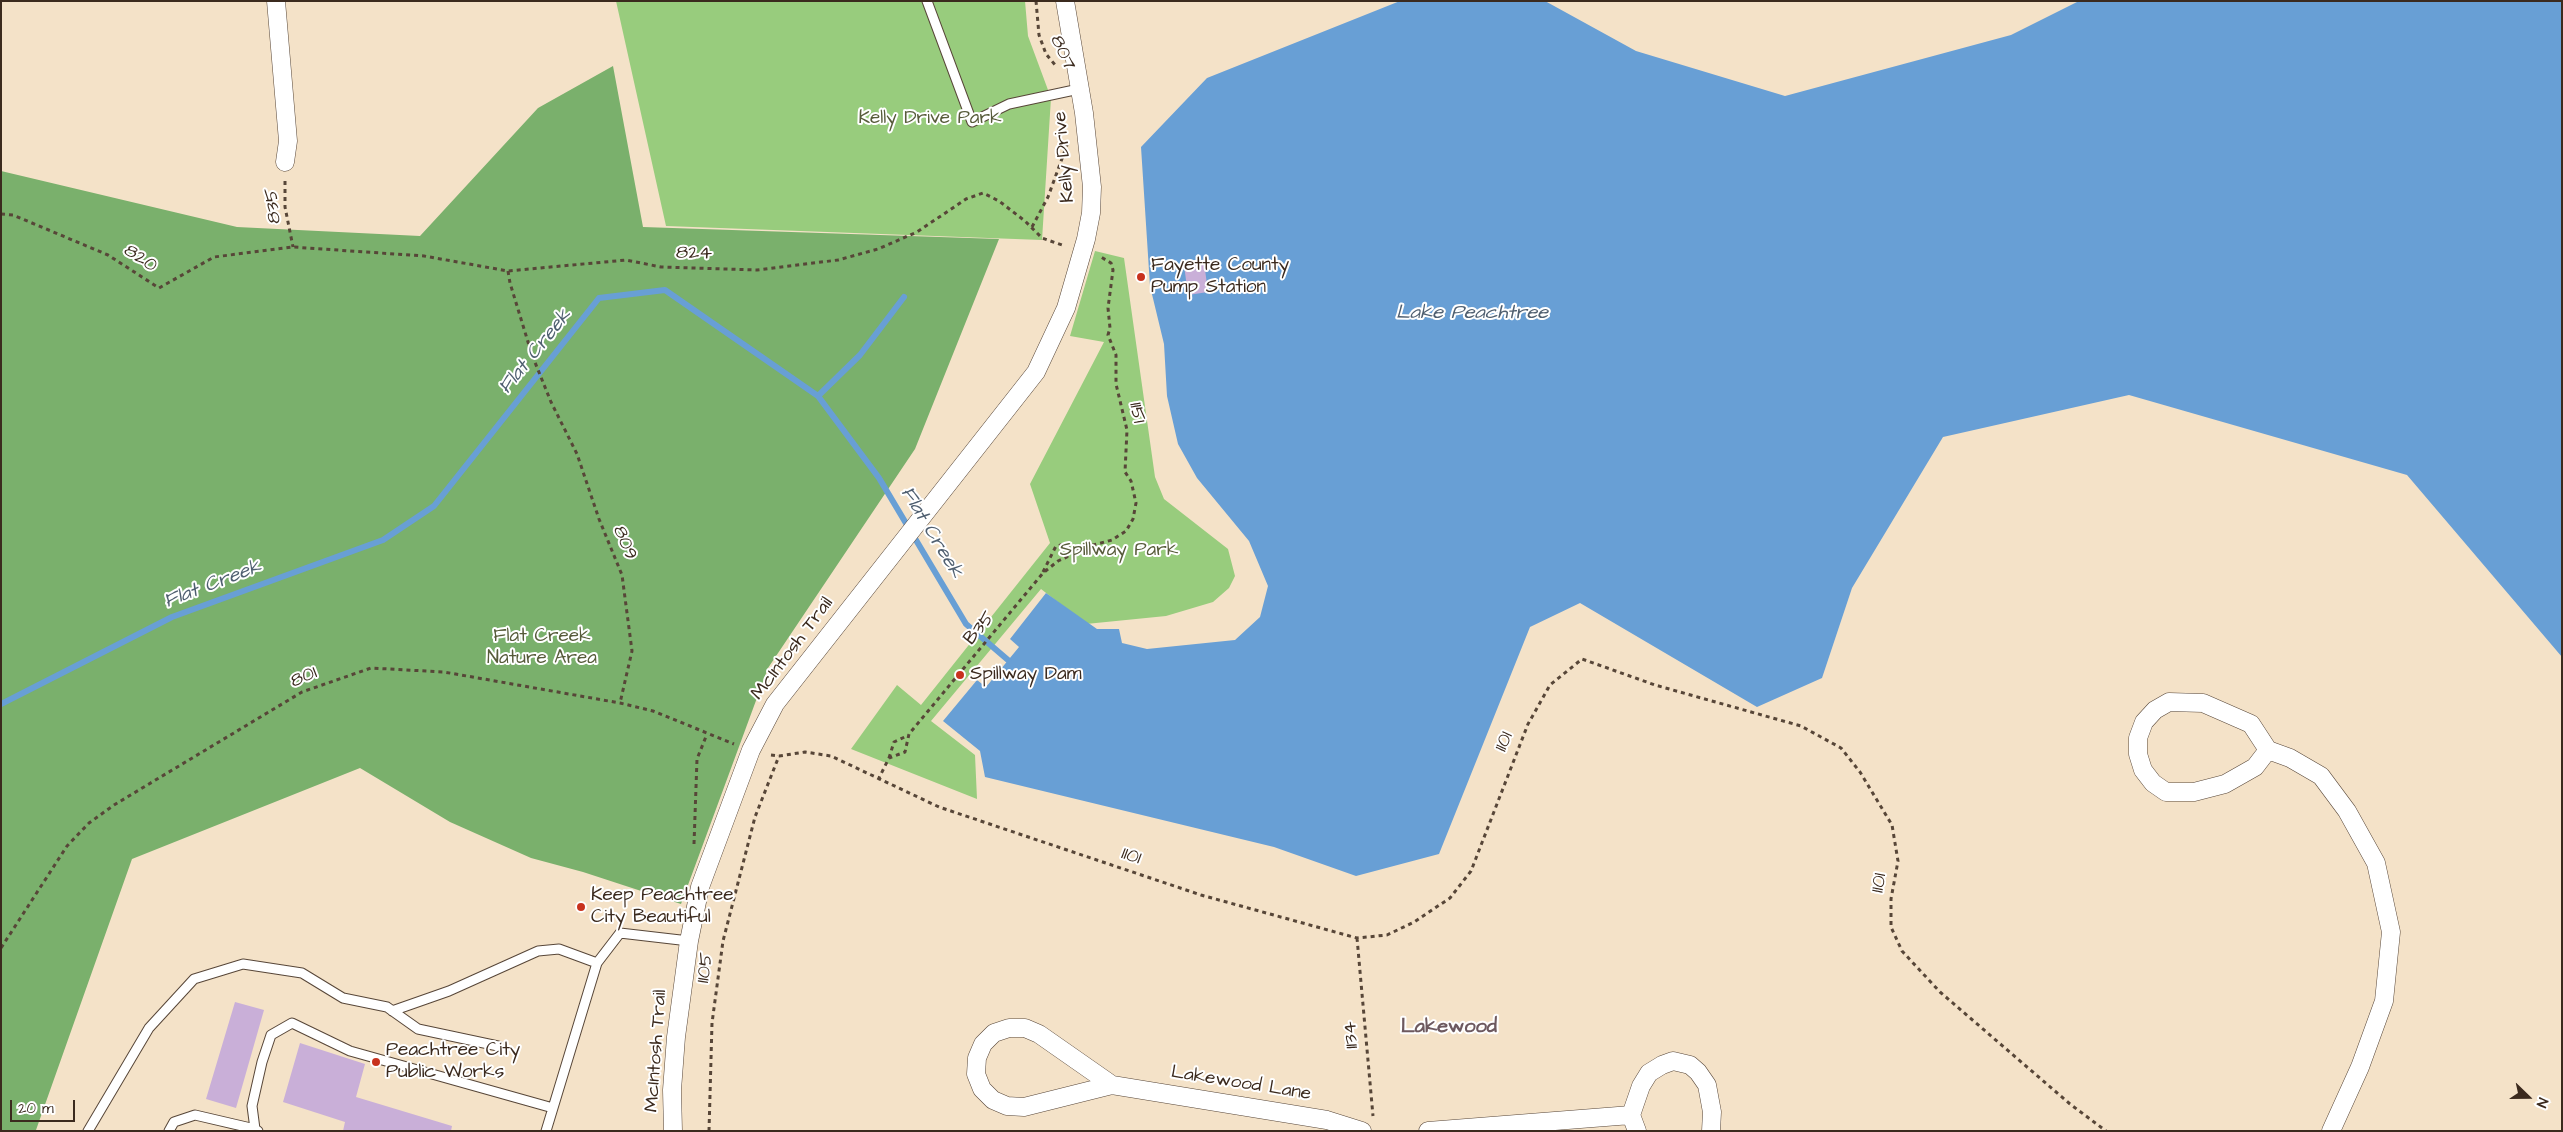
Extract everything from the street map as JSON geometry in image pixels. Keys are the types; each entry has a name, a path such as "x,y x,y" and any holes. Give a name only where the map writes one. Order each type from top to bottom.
{"street":[{"path":"276,1 288,141 284,162"},
{"name":"Kelly Drive","path":"1065,1 1070,91 1092,187 1091,213 1083,251 1066,308"},
{"name":"McIntosh Trail","path":"674,1131 672,1090 676,1037 689,941 700,887 751,750 775,704 1036,372 1066,308"},
{"path":"2268,750 2255,767 2225,784 2194,792 2166,792 2153,783 2143,770 2138,754 2138,738 2144,722 2155,710 2169,702 2203,703 2251,724 2268,750 2290,758 2321,776 2347,812 2376,864 2391,932 2384,1001 2360,1067 2331,1131"},
{"name":"Lakewood Lane","path":"1112,1084 1039,1034 1025,1028 1009,1028 994,1034 983,1044 977,1058 976,1074 982,1089 993,1100 1007,1106 1024,1107 1112,1084 1368,1126"},
{"path":"1428,1131 1634,1123 1642,1086 1649,1073 1662,1065 1673,1062 1682,1063 1698,1072 1707,1085 1712,1112 1712,1131"}],"lane":[{"path":"927,1 972,122 1009,104 1070,91"},
{"path":"546,1131 597,963 620,933 689,941"},
{"path":"392,1011 449,990 538,951 559,950 597,963"},
{"path":"88,1131 149,1028 194,980 243,964 302,973 343,998 387,1007 418,1029 498,1046"},
{"path":"169,1131 174,1122 195,1115 256,1130 252,1106 262,1062 271,1036 292,1023 350,1051 553,1108"}],"path":[{"name":"807","path":"1036,1 1038,35 1046,54 1059,69 1070,91"},
{"path":"1032,227 1048,197 1068,143"},
{"name":"835","path":"284,162 285,207 294,246"},
{"name":"824","path":"294,246 424,256 508,271 626,260 661,267 757,270 838,260 878,249 917,232 966,199 983,193 999,200 1032,227 1042,238 1062,245"},
{"name":"820","path":"1,214 13,215 108,255 159,288 214,256 294,246"},
{"name":"1151","path":"1043,573 1058,561 1067,557 1070,551 1112,540 1126,531 1133,519 1136,503 1130,481 1125,472 1127,430 1116,384 1116,355 1108,336 1110,328 1108,308 1114,270 1111,263 1098,255"},
{"name":"809","path":"508,271 532,355 551,402 577,454 599,519 622,575 632,651 620,703"},
{"name":"1151","path":"1034,586 1043,573 1056,546 1065,544 1078,550"},
{"name":"B35","path":"909,734 1034,586"},
{"name":"1101","path":"779,756 806,752 831,756 878,780 939,807 1201,895 1357,938 1387,935 1414,922 1450,898 1471,871 1528,724 1550,685 1582,659 1654,685 1802,726 1841,748 1860,772 1892,825 1898,861 1891,899 1891,927 1902,951 1940,992 2070,1104 2106,1131"},
{"name":"801","path":"1,948 66,846 88,823 114,805 302,692 371,668 394,668 492,679 620,703 653,711 707,734"},
{"path":"889,758 905,752 909,734"},
{"path":"878,780 889,758 894,742 909,734"},
{"name":"1105","path":"709,1131 712,1023 723,940 754,817 779,756"},
{"name":"1134","path":"1357,938 1368,1126"}],"green space":[{"name":"Kelly Drive Park","path":"616,1 1025,1 1028,36 1051,98 1042,240 666,226"},
{"name":"Flat Creek Nature Area","path":"613,66 643,227 999,239 915,449 768,668 681,904 583,872 531,858 450,822 360,768 132,859 36,1130 1,1131 1,171 237,227 420,236 538,108"},
{"name":"Spillway Park","path":"1095,251 1124,258 1155,477 1164,499 1228,549 1235,576 1229,588 1213,602 1166,616 1086,624 1041,589 931,721 975,755 977,799 851,749 897,685 921,705 1050,543 1030,484 1104,342 1070,336"}],"water":[{"name":"Lake Peachtree","path":"1400,1 1545,1 1636,51 1785,96 2011,35 2079,1 2562,1 2562,657 2407,475 2129,395 1943,437 1852,588 1822,678 1757,707 1580,603 1530,627 1439,854 1356,876 1274,847 985,777 980,751 943,721 977,680 986,687 1019,647 1010,639 1046,593 1097,629 1119,629 1122,643 1147,649 1235,640 1260,617 1268,586 1249,541 1197,478 1178,444 1167,396 1164,344 1150,286 1141,147 1207,78"}],"building":[{"path":"1204,262 1208,292 1188,295 1184,265"},
{"path":"235,1002 264,1010 236,1108 206,1099"},
{"path":"300,1043 365,1064 356,1097 452,1126 451,1131 343,1131 345,1122 283,1102"}],"waterway":[{"name":"Flat Creek","path":"1,704 172,617 383,540 434,506 599,298 665,290 818,396 879,478 966,624 1008,660"},
{"name":"Flat Creek","path":"818,396 860,355 904,297"}],"place":[{"name":"Fayette County Pump Station","path":"1141,277"},
{"name":"Spillway Dam","path":"960,675"},
{"name":"Keep Peachtree City Beautiful","path":"581,907"},
{"name":"Peachtree City Public Works","path":"376,1062"}],"district":[{"name":"Lakewood","path":"1449,1028"}]}
